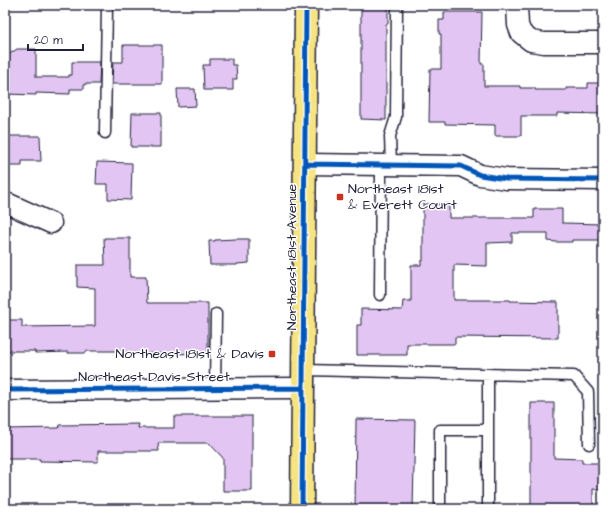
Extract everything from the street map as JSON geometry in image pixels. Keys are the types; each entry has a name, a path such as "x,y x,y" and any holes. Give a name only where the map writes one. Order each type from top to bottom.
{"main road":[{"name":"Northeast 181st Avenue","path":"302,509 306,5"}],"street":[{"path":"517,5 518,25 522,33 531,41 544,43 603,44"},
{"path":"305,164 461,166 480,176 506,179 603,180"},
{"path":"5,204 9,204 50,223"},
{"name":"Northeast Davis Street","path":"5,390 215,388 303,379"}],"lane":[{"path":"105,133 107,5"},
{"path":"380,295 386,165 390,136 396,117 397,5"},
{"path":"215,388 216,314"},
{"path":"303,379 488,374 574,376 588,392 589,444"},
{"path":"488,374 488,509"},
{"path":"440,509 440,430 488,430"}],"building":[{"path":"361,5 388,5 388,24 386,24 386,120 361,119"},
{"path":"444,12 482,12 481,64 484,64 484,86 520,86 520,88 535,88 535,90 566,90 566,88 588,88 588,83 603,83 603,114 557,113 557,116 521,116 521,136 495,136 495,125 445,124 445,122 429,122 430,69 441,69 441,34 439,34 439,20 444,20"},
{"path":"123,45 162,45 162,84 112,84 113,62 123,62"},
{"path":"17,49 36,49 36,77 69,77 69,75 72,75 72,62 100,62 99,84 84,84 84,89 70,89 70,94 5,94 5,57"},
{"path":"210,59 232,59 232,65 236,65 237,79 233,79 233,90 204,90 203,65 210,65"},
{"path":"177,89 195,89 196,106 178,107"},
{"path":"132,113 161,113 161,147 131,147"},
{"path":"5,136 40,136 41,161 22,161 22,166 5,166"},
{"path":"97,162 132,163 131,200 108,199 108,184 96,184"},
{"path":"423,204 449,204 449,218 534,218 534,209 562,209 562,223 603,224 603,240 572,240 572,242 556,242 548,241 548,233 512,233 512,242 487,243 487,266 454,265 454,300 558,302 558,338 455,337 455,344 407,344 407,355 357,355 357,325 361,325 361,309 402,310 403,301 411,301 411,265 421,265 421,261 423,261"},
{"path":"104,238 130,238 130,277 146,277 147,303 208,303 208,354 117,353 117,351 86,351 86,353 35,353 35,351 5,351 5,320 22,320 22,327 95,326 95,288 77,287 77,265 105,265"},
{"path":"249,239 249,263 237,265 210,265 209,241"},
{"path":"531,403 554,403 554,458 582,459 582,463 603,463 603,490 593,489 593,509 531,509"},
{"path":"174,416 252,416 252,491 223,491 223,458 209,443 158,443 159,451 98,451 98,462 5,459 5,429 59,428 60,425 139,424 138,428 174,428"},
{"path":"356,419 415,420 413,509 355,509"}],"cycle path":[{"path":"302,509 306,5"},
{"path":"305,164 461,166 480,175 506,179 603,180"},
{"path":"5,390 303,388"}],"place":[{"name":"Northeast 181st & Everett Court","path":"340,197"},
{"name":"Northeast 181st & Davis","path":"272,354"}]}
